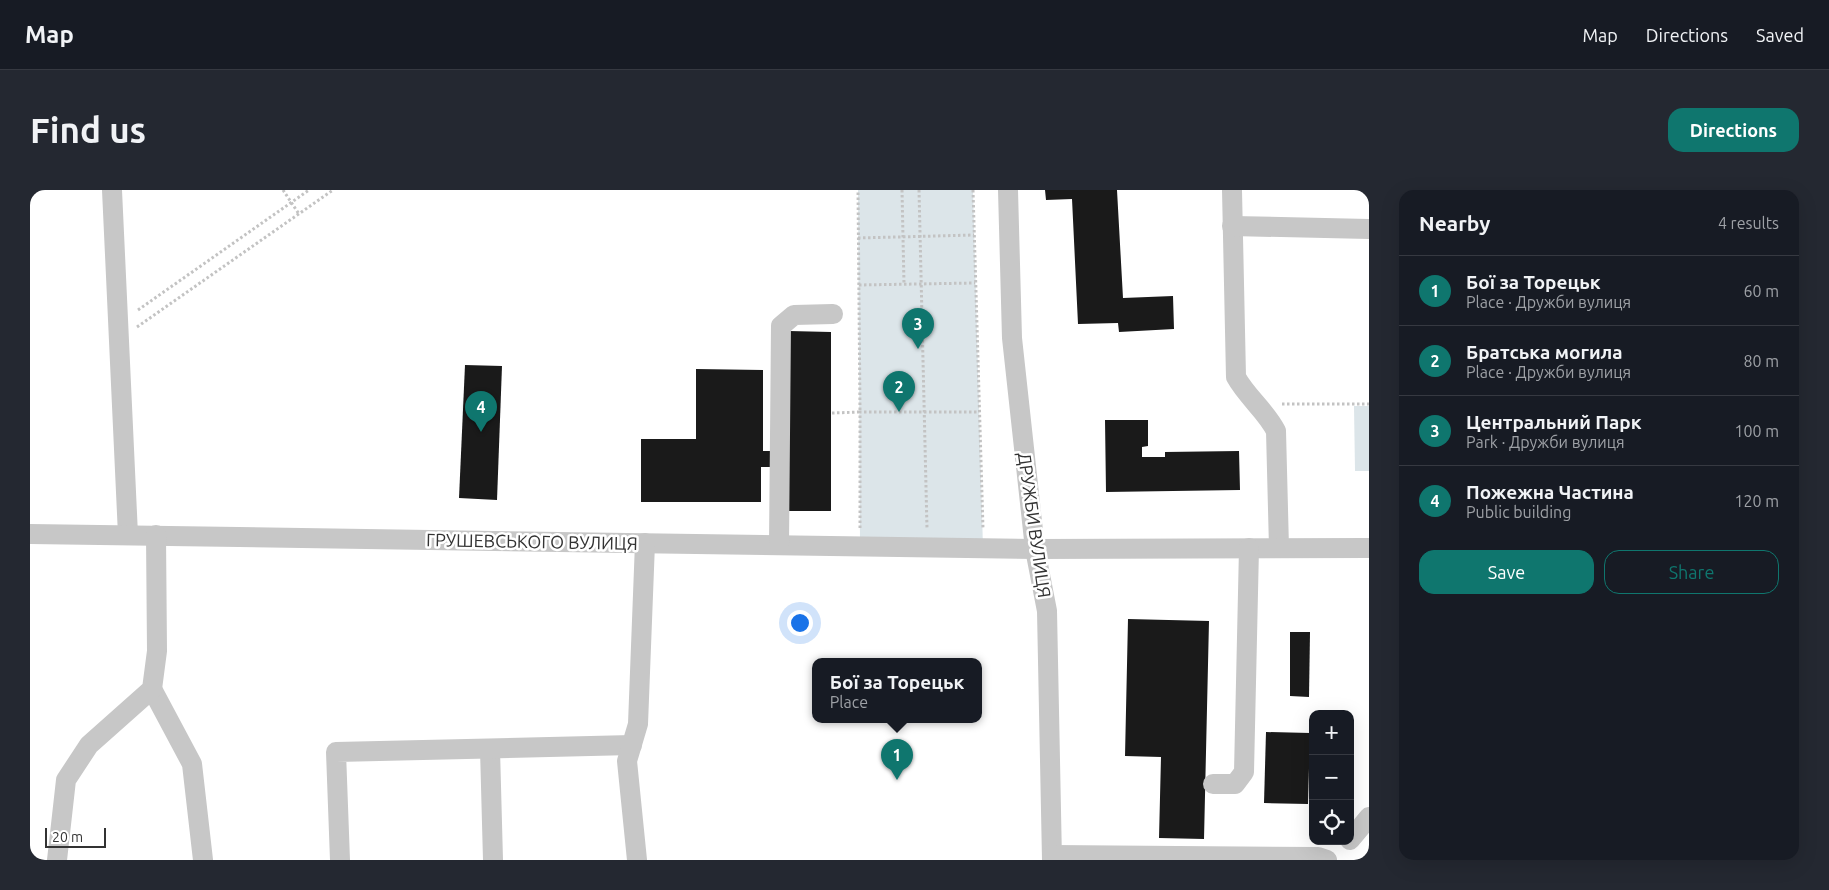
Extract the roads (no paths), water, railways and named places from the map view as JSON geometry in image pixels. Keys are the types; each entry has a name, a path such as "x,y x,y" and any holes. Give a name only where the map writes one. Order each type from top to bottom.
{"street":[{"path":"112,190 128,535"},
{"name":"ДРУЖБИ ВУЛИЦЯ","path":"1008,190 1012,338 1034,549 1047,611 1052,858"},
{"path":"1232,190 1236,377 1243,390 1270,418 1276,431 1279,548"},
{"path":"1232,226 1369,229"},
{"path":"779,545 781,326 794,314 833,314"},
{"name":"ГРУШЕВСЬКОГО ВУЛИЦЯ","path":"30,534 1034,549 1369,548"},
{"path":"156,535 157,651 152,689 192,764 203,860"},
{"path":"636,860 627,761 638,724 644,543"},
{"path":"1214,784 1234,784 1244,772 1249,548"},
{"path":"57,860 66,780 89,745 152,689"},
{"path":"340,860 336,752 632,745"},
{"path":"490,748 493,860"},
{"path":"1354,836 1369,817"},
{"path":"1337,860 1347,845"},
{"path":"1052,858 1318,857 1326,860"}],"place":[{"name":"Центральний Парк","path":"918,349"},
{"name":"Братська мoгила","path":"899,412"},
{"name":"Пожежна Частина","path":"481,432"},
{"name":"Бої за Торецьк","path":"897,780"}]}
